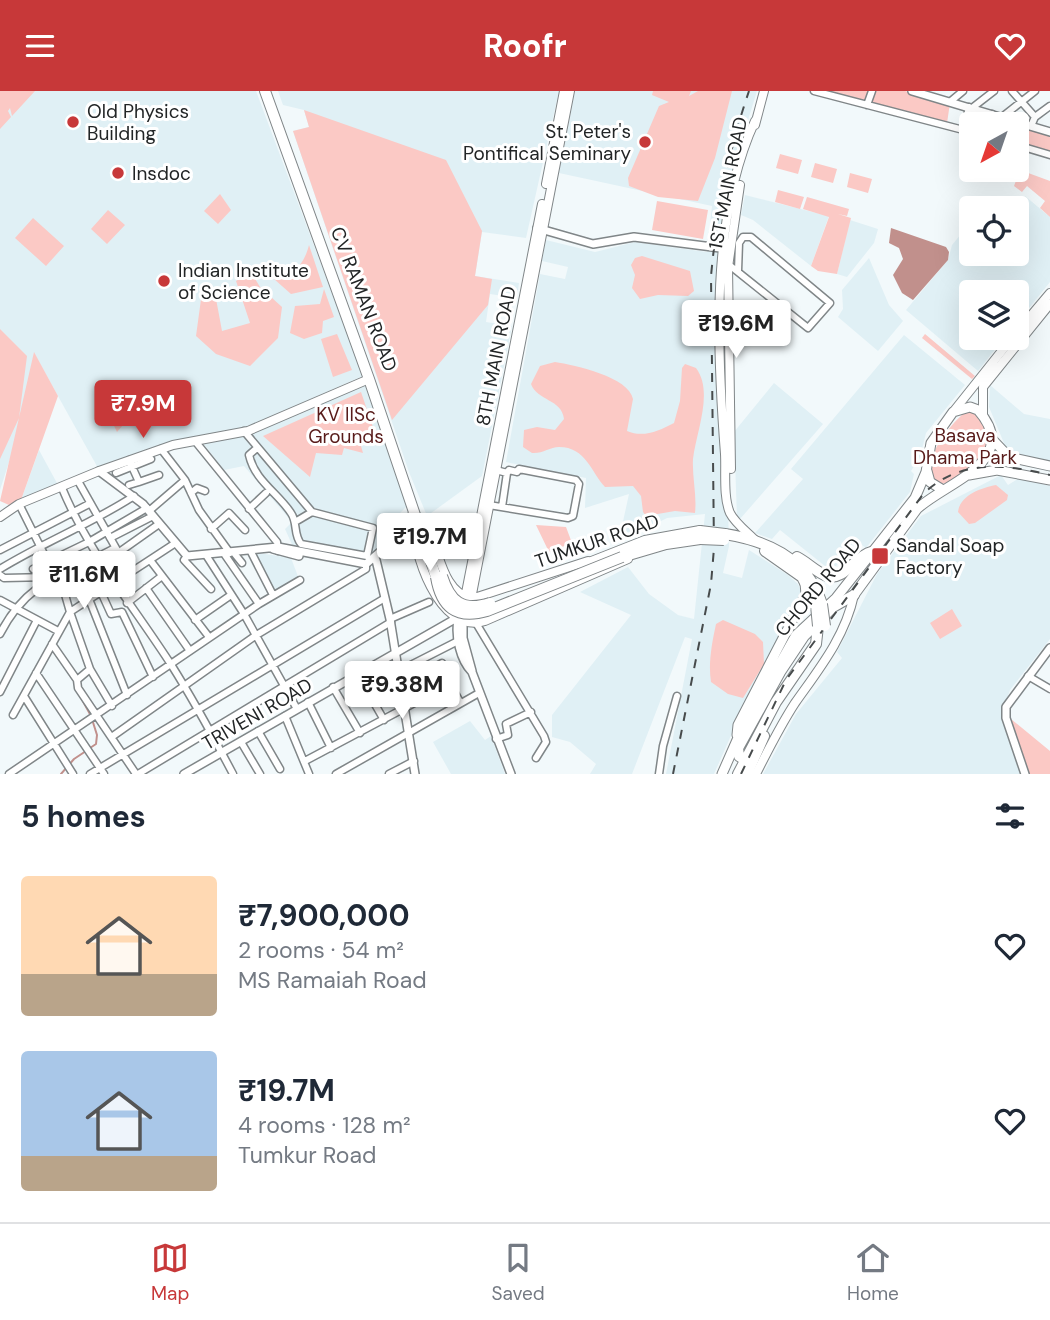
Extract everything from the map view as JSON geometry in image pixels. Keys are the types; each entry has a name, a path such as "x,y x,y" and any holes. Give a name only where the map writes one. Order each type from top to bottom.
{"highway":[{"name":"CV RAMAN ROAD","path":"265,91 369,379 412,510 443,578"},
{"name":"CV RAMAN ROAD","path":"272,91 315,219 376,377 416,524 443,578"},
{"name":"TUMKUR ROAD","path":"443,578 439,594 448,605 462,613 478,613 623,559 700,535"},
{"name":"TUMKUR ROAD","path":"588,564 652,539 700,535 755,540 783,552 811,578 822,626 818,650 783,700 747,774"},
{"name":"TUMKUR ROAD","path":"725,537 768,551 804,579 819,604"},
{"path":"783,552 833,576 841,575 861,554 871,552"},
{"path":"443,578 453,600 474,607 588,564"},
{"path":"745,760 738,756 738,748 793,651 832,607 853,595"},
{"name":"TUMKUR ROAD","path":"738,774 776,702 816,644 822,626"}],"main road":[{"name":"8TH MAIN ROAD","path":"468,599 469,578 496,470 564,91"},
{"name":"8TH MAIN ROAD","path":"540,229 570,91"},
{"name":"1ST MAIN ROAD","path":"733,517 728,501 721,339 740,159 764,91"},
{"name":"1ST MAIN ROAD","path":"733,517 728,264 735,211 753,124"},
{"name":"8TH MAIN ROAD","path":"458,622 468,599 533,266"},
{"path":"1029,318 1050,293"},
{"path":"1050,304 983,387 983,416 991,438 1009,457 1050,468"},
{"path":"943,490 930,482 926,465 931,443 1002,350"},
{"path":"0,517 19,505 99,471 130,463 161,449 244,432 369,379"},
{"path":"953,412 973,407 983,416"},
{"path":"756,774 782,725 839,638 850,615 853,595 917,509 969,475 989,456 991,438"},
{"path":"1010,472 1005,468 1006,462 1050,468"},
{"name":"CHORD ROAD","path":"722,774 737,740 796,635 836,598 915,498 922,487 926,465"},
{"path":"969,475 988,471 1010,472 1050,480"},
{"path":"412,510 433,589 443,609 458,622 476,623 623,559"},
{"path":"733,517 755,540"},
{"name":"TUMKUR ROAD","path":"468,599 587,561 588,564"},
{"path":"433,589 443,578"},
{"path":"443,578 456,583 469,578"},
{"path":"443,578 468,599"},
{"path":"737,740 738,725 806,594 804,579"}],"street":[{"path":"814,91 959,129"},
{"path":"867,105 872,91"},
{"path":"912,91 927,93 986,112"},
{"path":"951,101 963,91"},
{"path":"970,112 971,107 994,91"},
{"path":"1013,91 1035,117"},
{"path":"1009,112 1035,91"},
{"path":"1050,106 1035,117 1031,126 1050,132"},
{"path":"1029,149 1050,155"},
{"path":"540,229 593,244 634,237 731,246 743,237 751,237 830,303 808,328 728,264"},
{"path":"731,246 738,271"},
{"path":"244,432 312,512 373,528 368,556 300,544 295,537 292,514 253,471 249,455 257,448"},
{"path":"195,442 249,509 276,550"},
{"path":"161,449 185,480 211,529 230,554 259,604"},
{"path":"116,473 130,463 151,459"},
{"path":"130,463 139,482"},
{"path":"489,505 568,518 573,516 576,507 579,484 576,480 519,469 517,472 509,470 507,473 496,470"},
{"path":"99,471 134,496 187,556 276,550 366,566"},
{"path":"502,507 507,473"},
{"path":"129,485 159,475"},
{"path":"33,569 47,560 109,535 150,512 185,480"},
{"path":"78,481 89,504 101,517 116,551 130,573"},
{"path":"62,488 72,512 114,584 171,664 233,774"},
{"path":"191,493 197,488 205,491"},
{"path":"249,509 266,493"},
{"path":"0,569 39,545 101,517 134,496"},
{"path":"0,550 89,504"},
{"path":"19,505 47,560 52,577 64,591 90,669 112,706"},
{"path":"295,522 312,512"},
{"path":"211,529 229,513 245,530"},
{"path":"0,634 13,607 52,577 116,551 159,524"},
{"path":"113,736 256,636 376,560 416,524"},
{"path":"366,566 416,524"},
{"path":"13,715 70,612 174,544"},
{"path":"250,550 272,595"},
{"path":"230,554 242,563"},
{"path":"206,555 244,614 297,709"},
{"path":"187,556 184,560 211,589"},
{"path":"150,560 209,637"},
{"path":"376,560 390,621 415,774"},
{"path":"64,591 123,562"},
{"path":"0,575 4,578 52,577"},
{"path":"127,603 162,576"},
{"path":"9,774 20,771 54,744 209,637 272,595 300,580"},
{"path":"146,588 190,651"},
{"path":"101,591 111,614 122,612 153,677"},
{"path":"195,620 232,595"},
{"path":"90,774 102,771 122,754 385,598"},
{"path":"89,599 127,695"},
{"path":"0,600 58,631"},
{"path":"52,644 76,680 94,718 113,736 137,774 390,621 429,602"},
{"path":"0,691 37,620"},
{"path":"458,622 458,641 467,667 472,672"},
{"path":"458,622 472,672 511,774"},
{"name":"TRIVENI ROAD","path":"184,774 200,770 222,753 394,651 458,622"},
{"path":"476,623 492,653 531,712 546,742 536,758"},
{"path":"397,672 458,641"},
{"path":"1025,774 1006,718 1006,707 1050,648"},
{"path":"400,687 442,663 447,673 402,698"},
{"path":"76,680 90,669"},
{"path":"357,673 384,720"},
{"path":"36,674 102,771"},
{"path":"1028,676 1050,689"},
{"path":"305,761 450,684 460,702"},
{"path":"333,687 360,733"},
{"path":"337,774 480,693"},
{"path":"24,696 69,769"},
{"path":"659,774 663,746 677,696"},
{"path":"308,702 331,748"},
{"path":"496,739 508,735 506,724 531,712"},
{"path":"285,716 309,774"},
{"path":"258,731 281,769"},
{"path":"241,742 260,774"},
{"path":"389,774 414,761"}],"shaded area":[{"name":"Indian Institute of Science","path":"0,91 256,91 363,376 245,428 180,440 98,468 34,353 18,434 0,490"},
{"name":"Indian Institute of Science","path":"278,91 559,91 526,238 482,232 475,276 519,283 517,298 490,294 486,322 512,326 482,476 427,516 409,472 293,131 309,127 304,110 283,105"},
{"path":"575,91 757,91 736,159 722,255 729,546 723,573 742,578 749,550 788,575 798,584 803,595 745,704 714,774 666,774 692,639 685,637 632,774 590,774 596,764 570,742 552,737 552,715 631,615 580,592 628,567 649,594 678,615 694,619 705,514 667,518 626,539 622,526 629,494 585,508 586,478 506,462 540,274 565,279 568,267 542,261 546,240 595,252 635,242 707,252 712,206 559,173"},
{"path":"745,195 829,216 811,266 753,220 741,215"},
{"path":"1029,199 1050,217 1050,282 1029,308 1029,280 959,280 959,350 995,350 978,371 906,310 948,260 952,245 959,237 959,266 1029,266"},
{"path":"850,220 878,229 874,243 847,277 837,274"},
{"path":"891,228 946,247 949,252 948,260 913,300 902,293 893,275 903,259 899,248 889,243"},
{"path":"869,258 889,305 903,321 878,351 838,317 843,309 842,290"},
{"path":"904,335 965,385 926,433 920,457 911,471 914,474 910,492 866,548 855,540 836,566 825,566 780,530 772,539 755,533 803,479 791,469"},
{"path":"774,383 823,424 740,519 737,518 734,432"},
{"path":"366,385 408,505 396,517 402,531 366,562 294,549 285,529 292,522 244,466 224,470 203,443 250,433"},
{"path":"990,385 1024,414 1050,419 1050,465 1013,456 1006,448 989,407"},
{"path":"39,450 58,485 21,500"},
{"path":"1001,475 1008,485 1019,478 1050,486 1050,639 1010,690 1001,716 1022,774 763,774 796,714 842,658 837,652 877,574 921,516"},
{"path":"252,552 291,558 299,579 274,592"},
{"path":"470,721 485,740 491,736 505,774 451,774 433,742"}],"green space":[{"path":"0,91 35,91 12,116 10,108 8,111 11,117 0,129"},
{"path":"653,91 691,91 689,96 698,91 732,91 715,158 698,201 658,197 629,186 628,178 659,106 669,102 652,95"},
{"path":"819,91 905,91 950,103 947,123"},
{"name":"Indian Institute of Science","path":"304,110 446,160 482,231 475,276 492,279 488,305 392,420 293,131 309,127"},
{"path":"1029,128 1050,134 1050,153 1029,147"},
{"path":"780,154 802,160 798,174 776,168"},
{"path":"815,163 837,169 833,183 811,177"},
{"path":"850,173 872,179 868,193 847,187"},
{"path":"1029,173 1050,181 1050,217 1040,208 1045,201 1027,186 1022,192 1014,186 1016,182 1029,182"},
{"path":"778,190 804,197 800,209 775,202"},
{"path":"220,194 231,210 218,224 204,211"},
{"path":"807,197 849,209 847,216 838,214 851,218 837,274 818,271 811,266 829,217 803,209"},
{"path":"657,201 708,210 703,239 652,230"},
{"path":"108,210 125,225 107,244 91,229"},
{"path":"33,218 64,246 46,266 15,238"},
{"path":"309,245 323,287 291,294 274,279 297,268"},
{"path":"642,256 690,271 694,291 688,296 658,295 640,299 632,288 635,275 631,265 635,258"},
{"path":"251,272 260,287 282,307 278,338 250,366 216,354 196,336 202,292 214,288 222,331 250,323 236,281"},
{"path":"324,289 334,317 323,321 322,333 304,339 290,333 295,306 320,304"},
{"path":"0,329 27,356 19,418 0,459"},
{"path":"337,334 352,370 333,377 321,339"},
{"path":"925,334 975,376 972,379 922,338"},
{"path":"34,352 58,396 21,500 9,505 0,501"},
{"path":"555,362 600,373 622,384 633,399 627,431 639,434 657,431 674,423 680,401 682,368 685,364 696,368 704,389 704,400 693,459 695,513 675,511 646,516 641,496 633,486 605,487 587,461 576,451 559,447 532,453 523,447 524,430 537,427 555,430 564,419 559,407 538,394 531,384 540,366"},
{"name":"KV IISc Grounds","path":"361,392 377,439 361,446 363,453 344,448 342,455 316,453 310,477 263,436"},
{"path":"119,398 135,411 117,432 104,405 108,399 114,404"},
{"name":"Basava Dhama Park","path":"967,410 983,423 986,443 984,457 950,482 941,484 932,478 932,458 940,440"},
{"path":"996,485 1008,495 1007,500 975,523 969,524 958,512 963,501 978,490"},
{"path":"536,525 566,527 572,543 549,552"},
{"path":"952,609 962,626 940,639 930,623"},
{"path":"723,620 755,634 763,642 764,664 743,698 728,694 711,682 713,638 716,624"},
{"path":"1011,719 1050,751 1050,774 1027,774"}],"waterway":[{"path":"79,694 91,716 97,735 96,744 90,748"},
{"path":"61,774 74,759 86,751"}],"railway":[{"path":"673,774 711,584 714,548 713,252 729,159 749,91"},
{"path":"741,774 786,680 924,493 938,482 968,469 1017,468 1050,475"}],"place":[{"name":"Old Physics Building","path":"73,122"},
{"name":"St. Peter's Pontifical Seminary","path":"645,142"},
{"name":"Insdoc","path":"118,173"},
{"name":"Indian Institute of Science","path":"164,281"},
{"name":"Sandal Soap Factory","path":"880,556"}]}
